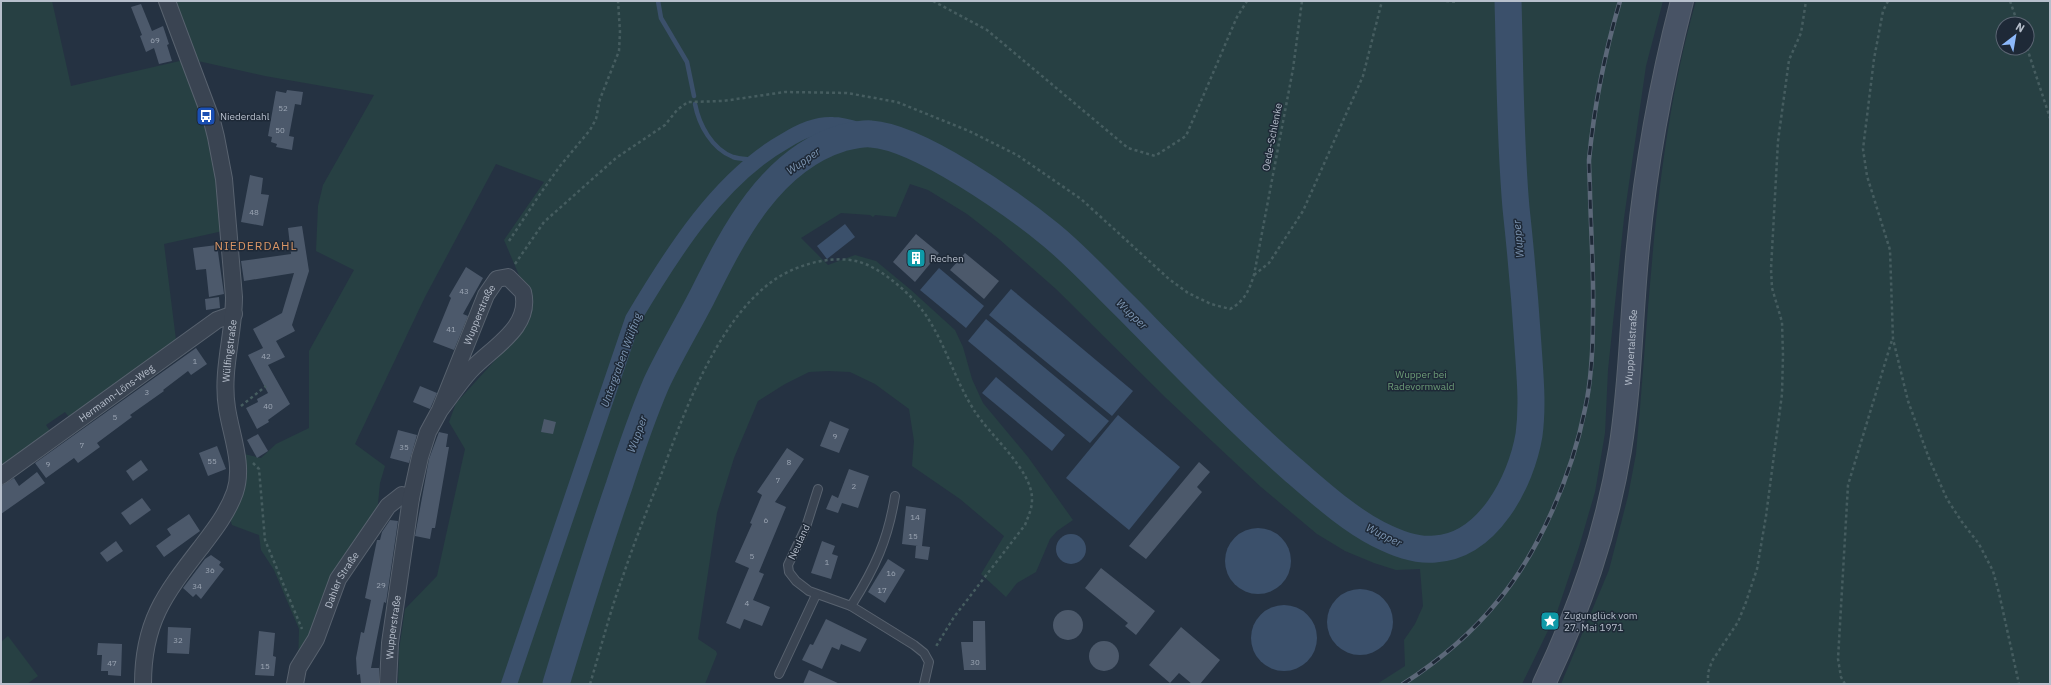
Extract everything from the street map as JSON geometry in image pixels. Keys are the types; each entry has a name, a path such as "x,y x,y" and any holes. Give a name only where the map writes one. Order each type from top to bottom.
{"main road":[{"name":"Wuppertalstraße","path":"1544,684 1564,643 1594,564 1612,493 1620,450 1626,402 1638,247 1648,155 1668,57 1682,1"}],"street":[{"name":"Wülfingstraße","path":"143,684 145,645 158,608 169,589 222,518 233,498 238,482 235,452 228,416 225,383 234,314 226,193 216,137 210,114 167,1"},
{"name":"Wupperstraße","path":"388,684 390,643 411,498 425,440 440,410 486,295 497,279 508,277 520,287 523,292 525,309 521,318 510,333 470,371 440,410"},
{"name":"Hermann-Löns-Weg","path":"1,476 217,320 234,314"},
{"name":"Dahler Straße","path":"295,684 298,668 316,639 338,579 388,506 402,495 411,498"}],"lane":[{"name":"Neuland","path":"818,489 806,527 788,567 789,572 796,581 816,595 851,606 918,648 928,658"},
{"path":"851,606 877,562 891,524 895,496"},
{"path":"779,674 816,595"},
{"path":"924,684 928,670 928,658"}],"path":[{"path":"509,241 556,172 590,130 596,119 600,99 619,51 620,32 618,1"},
{"path":"933,1 987,30 1128,148 1155,156 1186,136 1237,17 1247,1"},
{"name":"Oede-Schlenke","path":"508,277 524,250 544,222 616,158 665,125 683,104 693,100 723,101 785,92 847,93 896,102 995,144 1016,155 1066,187 1114,228 1169,279 1188,293 1211,304 1230,309 1241,303 1248,293 1254,275 1293,70 1302,1"},
{"path":"1254,275 1269,263 1303,211 1363,76 1382,1"},
{"path":"1446,1 1457,2"},
{"path":"1708,684 1708,673 1712,661 1738,622 1746,602 1757,569 1766,516 1782,394 1782,322 1772,288 1771,269 1778,141 1789,60 1801,33 1806,1"},
{"path":"1888,1 1883,11 1874,59 1863,149 1867,176 1890,250 1892,339 1908,401 1930,462 1947,498 1962,522 1979,544 1993,572 2019,684"},
{"path":"2010,1 2015,16"},
{"path":"2029,56 2050,118"},
{"path":"590,684 622,577 675,438 692,397 726,332 743,309 769,284 798,268 826,262 851,260 868,265 901,288 920,307 935,330 959,384 974,411 1019,468 1030,489 1032,507 1025,525 954,616 928,658"},
{"path":"1845,684 1841,677 1838,659 1848,485 1892,339"},
{"path":"228,416 266,386"},
{"path":"235,452 259,469 265,540 300,620 303,635"}],"green space":[{"path":"1,1 52,1 71,86 184,60 212,139 223,231 164,244 176,340 69,417 65,412 46,425 50,431 1,466 1,102"},
{"name":"Wupper bei Radevormwald","path":"174,1 1663,1 1646,66 1624,218 1608,370 1605,433 1595,492 1579,547 1557,612 1522,684 1377,684 1405,666 1404,640 1415,624 1423,606 1420,569 1396,570 1374,563 1345,551 1317,534 1261,487 1166,398 1056,289 999,239 967,214 928,190 910,184 896,217 875,215 873,217 870,215 841,213 801,238 828,265 855,255 876,261 955,330 963,347 972,379 983,403 1028,457 1073,520 1057,531 1050,539 1036,572 1017,583 1006,597 981,574 1004,536 960,499 912,466 914,441 909,409 875,384 850,372 809,372 785,384 758,401 734,458 717,513 698,639 716,651 717,654 705,684 398,684 399,650 405,609 437,576 465,449 449,422 456,403 511,343 521,280 504,240 544,182 496,164 425,297 355,444 385,466 380,483 376,524 298,668 299,629 274,570 261,550 259,535 232,525 227,510 235,452 261,458 276,444 309,428 309,351 354,270 316,251 318,206 323,185 374,95 265,76 198,61"},
{"path":"1696,1 2050,1 2050,684 1561,684 1609,570 1628,496 1636,454 1650,283 1662,169 1682,56"},
{"path":"8,636 38,676 27,684 1,684 1,642"}],"water":[{"path":"845,224 855,237 827,259 817,246"},
{"path":"939,268 984,306 966,328 920,290"},
{"path":"1011,289 1133,391 1112,416 989,315"},
{"path":"986,319 1109,421 1090,443 968,341"},
{"path":"996,377 1065,435 1052,451 982,393"},
{"path":"1118,415 1180,467 1129,530 1066,478"},
{"path":"1258,528 1271,531 1281,538 1288,548 1291,561 1288,574 1281,584 1271,591 1258,594 1245,591 1235,584 1228,574 1225,561 1228,548 1235,538 1245,531"},
{"path":"1071,534 1077,535 1085,543 1085,555 1077,563 1071,564 1065,563 1057,555 1056,549 1057,543 1065,535"},
{"path":"1360,589 1373,592 1383,599 1390,609 1393,622 1390,635 1383,645 1373,652 1360,655 1347,652 1337,645 1330,635 1327,622 1330,609 1337,599 1347,592"},
{"path":"1284,605 1297,608 1307,615 1314,625 1317,638 1314,651 1307,661 1297,668 1284,671 1271,668 1261,661 1254,651 1251,638 1254,625 1261,615 1271,608"}],"building":[{"path":"141,4 152,31 163,26 169,44 167,45 172,61 159,64 154,48 146,52 140,36 142,35 131,7"},
{"path":"287,90 303,92 301,105 295,104 289,136 294,137 292,150 276,147 277,144 271,142 272,137 268,136 276,91 286,93"},
{"path":"250,175 263,178 261,194 269,195 263,226 241,222"},
{"path":"302,226 309,271 292,325 295,331 276,341 285,357 268,365 290,404 268,420 269,422 257,429 246,408 258,402 257,399 268,393 248,355 263,348 253,329 282,313 294,273 244,281 241,261 291,254 288,228"},
{"name":"Rechen","path":"916,234 939,253 915,282 893,262"},
{"path":"217,245 224,294 209,297 206,269 196,270 193,248"},
{"path":"965,253 999,281 984,299 950,270"},
{"path":"466,267 483,278 463,314 468,316 454,350 433,342 451,298 449,296"},
{"path":"219,297 220,308 206,310 205,299"},
{"path":"196,348 207,364 191,375 188,371 163,390 164,391 130,415 132,417 97,443 100,447 78,463 74,458 46,478 35,463"},
{"path":"420,386 437,393 430,409 413,402"},
{"path":"544,419 556,422 553,434 541,432"},
{"path":"830,421 849,429 839,453 820,446"},
{"path":"398,430 417,435 409,463 390,458"},
{"path":"439,432 448,434 446,447 449,447 435,528 432,528 430,539 415,536 429,459"},
{"path":"258,434 268,451 257,458 247,440"},
{"path":"217,446 226,469 208,476 199,453"},
{"path":"787,448 804,459 775,502 786,507 759,572 764,574 753,600 770,607 762,626 744,619 740,629 726,623 749,568 735,562 752,524 750,523 762,495 757,492"},
{"path":"141,460 148,470 133,481 126,471"},
{"path":"1199,462 1210,472 1197,487 1202,492 1146,559 1129,546"},
{"path":"849,469 869,476 858,508 842,503 838,513 826,509 832,495 838,498"},
{"path":"37,472 45,483 1,514 1,486 14,478 19,486"},
{"path":"142,498 151,510 130,525 121,513"},
{"path":"906,506 926,509 922,546 930,547 928,560 915,558 916,546 918,546 902,544"},
{"path":"189,514 200,531 164,557 156,546 171,535 167,529"},
{"path":"390,520 398,521 386,603 384,602 371,668 379,668 379,684 361,684 360,674 357,675 356,658 361,632 364,633 371,600 365,598 377,540 380,540 382,532"},
{"path":"116,541 123,551 107,562 100,553"},
{"path":"822,541 835,546 832,554 838,556 831,579 811,573"},
{"path":"211,555 221,562 219,565 224,569 201,599 196,594 193,597 183,588 205,559"},
{"path":"888,559 905,570 885,603 868,592"},
{"path":"1101,568 1155,611 1136,635 1125,626 1128,623 1085,588"},
{"path":"1068,610 1079,614 1083,625 1079,636 1068,640 1057,636 1053,625 1057,614"},
{"path":"826,619 867,639 860,652 841,644 839,650 832,647 822,669 802,660 810,644 813,645"},
{"path":"973,621 985,621 986,670 964,670 961,642 973,642"},
{"path":"168,627 191,628 189,654 167,653"},
{"path":"1181,627 1220,660 1200,684 1192,684 1179,673 1170,683 1149,665"},
{"path":"259,631 275,633 273,656 276,657 274,676 255,675"},
{"path":"1104,641 1115,645 1119,656 1115,667 1104,671 1093,667 1089,656 1093,645"},
{"path":"98,643 122,644 121,676 108,675 108,671 101,671 102,655 97,655"},
{"path":"809,670 840,684 803,684"}],"waterway":[{"path":"658,1 661,18 687,62 694,96"},
{"name":"Wupper","path":"556,684 602,536 646,409 661,373 727,249 757,202 774,182 794,163 817,149 842,138 856,135 871,134 891,138 939,159 990,190 1051,235 1081,262 1250,431 1312,487 1367,528 1406,546 1420,549 1435,549 1454,545 1471,537 1486,524 1510,491 1525,453 1530,424 1530,368 1512,157 1508,1"},
{"path":"695,104 703,128 719,148 733,157 755,160"},
{"name":"Untergraben Wülfing","path":"509,684 633,319 680,244 698,220 739,175 761,157 785,141 808,129 827,125 842,126 868,133"},
{"path":"1435,549 1437,559"}],"railway":[{"path":"1403,684 1441,657 1465,636 1487,614 1513,582 1540,536 1552,511 1572,459 1579,434 1591,374 1593,285 1589,160 1601,80 1620,1"}],"place":[{"name":"Niederdahl","path":"206,116"},
{"name":"Rechen","path":"916,258"},
{"name":"Zugunglück vom 27. Mai 1971","path":"1550,621"}],"district":[{"name":"NIEDERDAHL","path":"256,245"}]}
